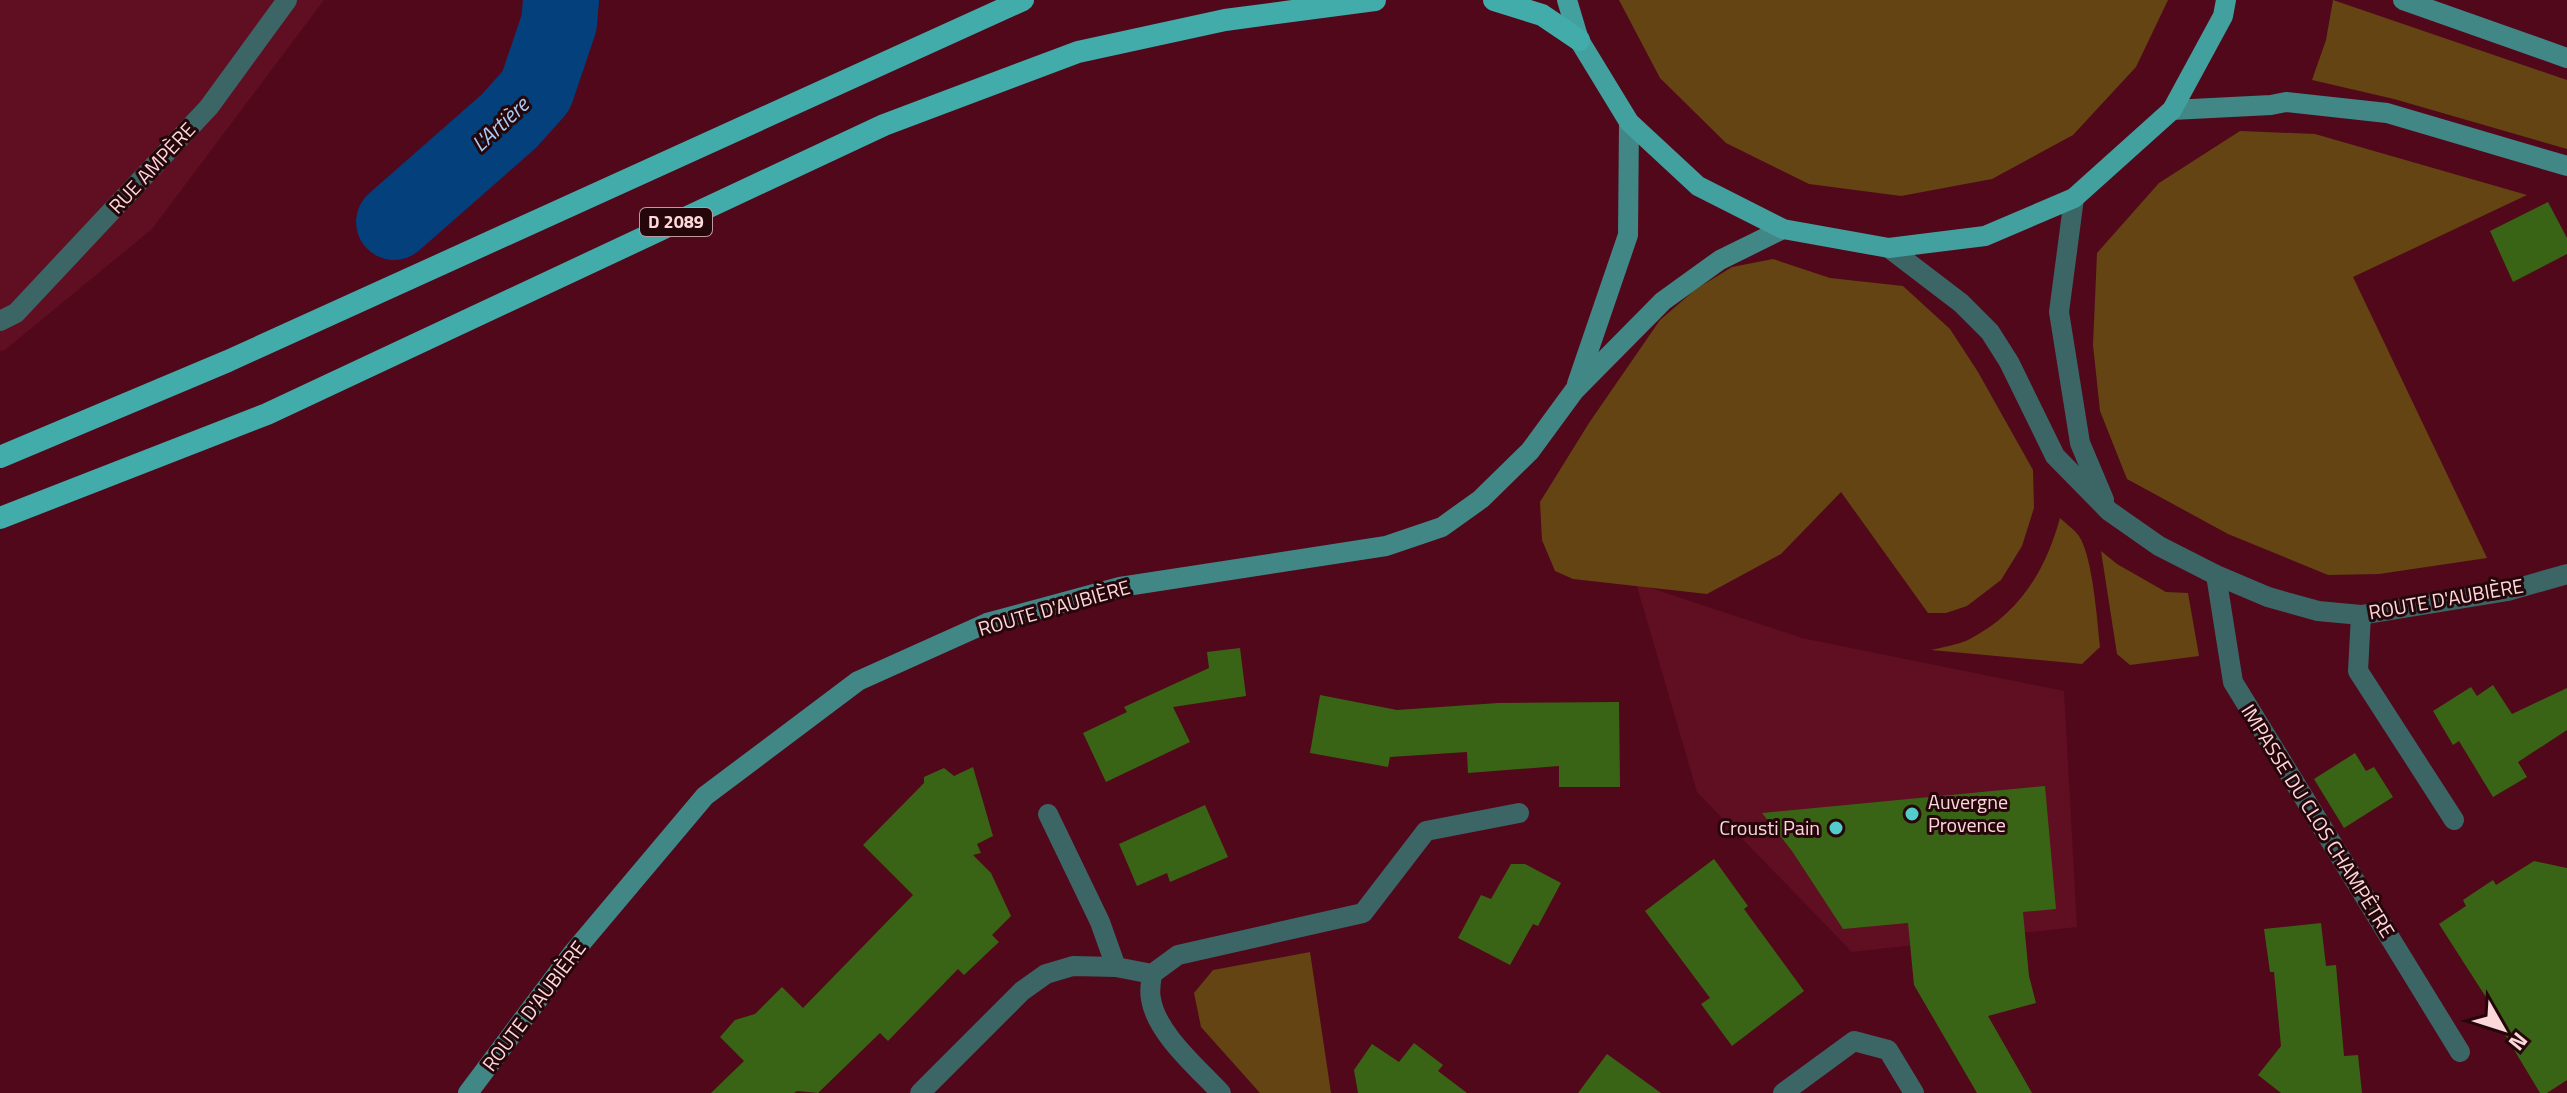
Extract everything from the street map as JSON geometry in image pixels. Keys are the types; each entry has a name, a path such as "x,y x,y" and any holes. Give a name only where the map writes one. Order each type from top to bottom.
{"highway":[{"path":"0,457 242,355 1023,0"},
{"name":"D 2089","path":"0,518 267,414 869,132 953,99 1078,52 1225,20 1375,0"},
{"path":"1494,0 1542,15 1579,40"}],"main road":[{"path":"1567,0 1579,40 1629,122 1698,186 1783,229 1889,248 1985,236 2074,198 2172,110 2223,16 2226,0"},
{"path":"2403,0 2567,58"},
{"path":"2172,110 2286,102 2387,113 2567,166"},
{"name":"ROUTE D'AUBIÈRE","path":"1574,391 1628,235 1629,122"},
{"name":"ROUTE D'AUBIÈRE","path":"468,1093 572,954 705,796 858,681 987,623 1120,587 1386,546 1442,527 1481,499 1530,451 1574,391 1663,301 1720,260 1783,229"}],"street":[{"name":"RUE AMPÈRE","path":"0,321 16,313 209,107 287,0"},
{"path":"2074,198 2059,312 2080,443 2109,511"},
{"name":"ROUTE D'AUBIÈRE","path":"1889,248 1961,303 1990,332 2009,362 2055,456 2109,511 2159,546 2216,575 2268,597 2305,608 2361,615 2508,591 2567,574"},
{"name":"IMPASSE DU CLOS CHAMPÊTRE","path":"2216,575 2233,682 2460,1052"},
{"path":"2361,615 2358,671 2454,820"},
{"path":"920,1093 1022,991 1046,974 1073,966 1116,967 1152,974 1178,955 1363,913 1426,831 1519,813"},
{"path":"1048,814 1100,922 1116,967"},
{"path":"1152,974 1150,996 1155,1015 1173,1041 1221,1093"},
{"path":"1783,1093 1854,1041 1888,1050 1914,1093"}],"shaded area":[{"path":"0,0 324,0 152,229 0,351"},
{"path":"1619,0 2168,0 2136,67 2073,135 1992,179 1901,196 1809,184 1726,143 1660,78"},
{"path":"2333,0 2567,80 2567,149 2394,99 2312,80 2326,40"},
{"path":"2240,131 2315,134 2527,195 2353,277 2487,558 2379,574 2328,575 2228,534 2127,479 2100,411 2093,345 2097,253 2159,183"},
{"path":"1773,259 1830,278 1903,286 1950,329 2033,470 2034,508 2022,546 2001,580 1967,606 1946,613 1928,613 1841,492 1781,554 1707,594 1573,579 1555,571 1542,540 1540,502 1589,423 1660,320 1696,289 1732,267"},
{"path":"2060,518 2077,533 2084,546 2094,590 2100,647 2082,664 1931,650 1968,640 2002,618 2016,604 2038,573"},
{"path":"2101,551 2117,564 2166,592 2188,593 2199,656 2130,665 2117,654"},
{"path":"1636,583 1802,638 2064,691 2077,927 1852,952 1697,792"},
{"path":"1310,952 1331,1093 1260,1093 1201,1027 1194,993 1213,970"}],"building":[{"path":"2548,202 2567,238 2567,254 2513,282 2490,231"},
{"path":"1240,648 1246,696 1173,707 1190,742 1106,782 1083,733 1127,712 1124,707 1209,668 1207,652"},
{"path":"2493,685 2512,714 2567,688 2567,730 2518,762 2527,777 2493,797 2459,741 2453,745 2433,711 2471,687 2477,696"},
{"path":"1320,695 1397,710 1498,703 1619,702 1620,787 1559,787 1559,766 1468,773 1467,752 1390,757 1388,767 1310,753"},
{"path":"2355,753 2366,771 2374,767 2393,797 2344,828 2314,779"},
{"path":"973,767 993,836 977,844 981,853 973,855 991,873 1011,916 992,935 999,942 964,975 958,969 888,1041 880,1033 818,1093 711,1093 744,1061 720,1037 735,1020 755,1014 782,987 803,1008 913,895 863,845 924,783 924,777 944,768 954,776"},
{"path":"2045,786 2056,909 2023,912 2029,976 2036,1003 1988,1016 2032,1093 1977,1093 1914,985 1908,923 1843,929 1792,851 1762,813"},
{"path":"1205,805 1228,857 1170,882 1167,873 1137,886 1119,844"},
{"path":"1714,859 1748,906 1744,909 1804,991 1732,1046 1701,1004 1710,998 1645,911"},
{"path":"2534,861 2567,868 2567,1080 2547,1093 2540,1093 2495,1018 2498,1016 2439,924 2466,906 2463,900 2493,880 2496,885"},
{"path":"1511,864 1525,864 1561,883 1538,926 1533,924 1510,965 1458,938 1481,895 1491,899"},
{"path":"2321,923 2326,966 2336,965 2344,1056 2358,1055 2362,1093 2281,1093 2258,1075 2281,1046 2274,972 2270,972 2264,929"},
{"path":"1414,1043 1443,1065 1438,1071 1467,1093 1358,1093 1354,1070 1372,1044 1399,1062"},
{"path":"1607,1054 1661,1093 1578,1093"}],"waterway":[{"name":"L'Artière","path":"394,222 509,121 536,91 559,23 561,0"}],"place":[{"name":"Auvergne Provence","path":"1912,814"},
{"name":"Crousti Pain","path":"1836,828"}]}
